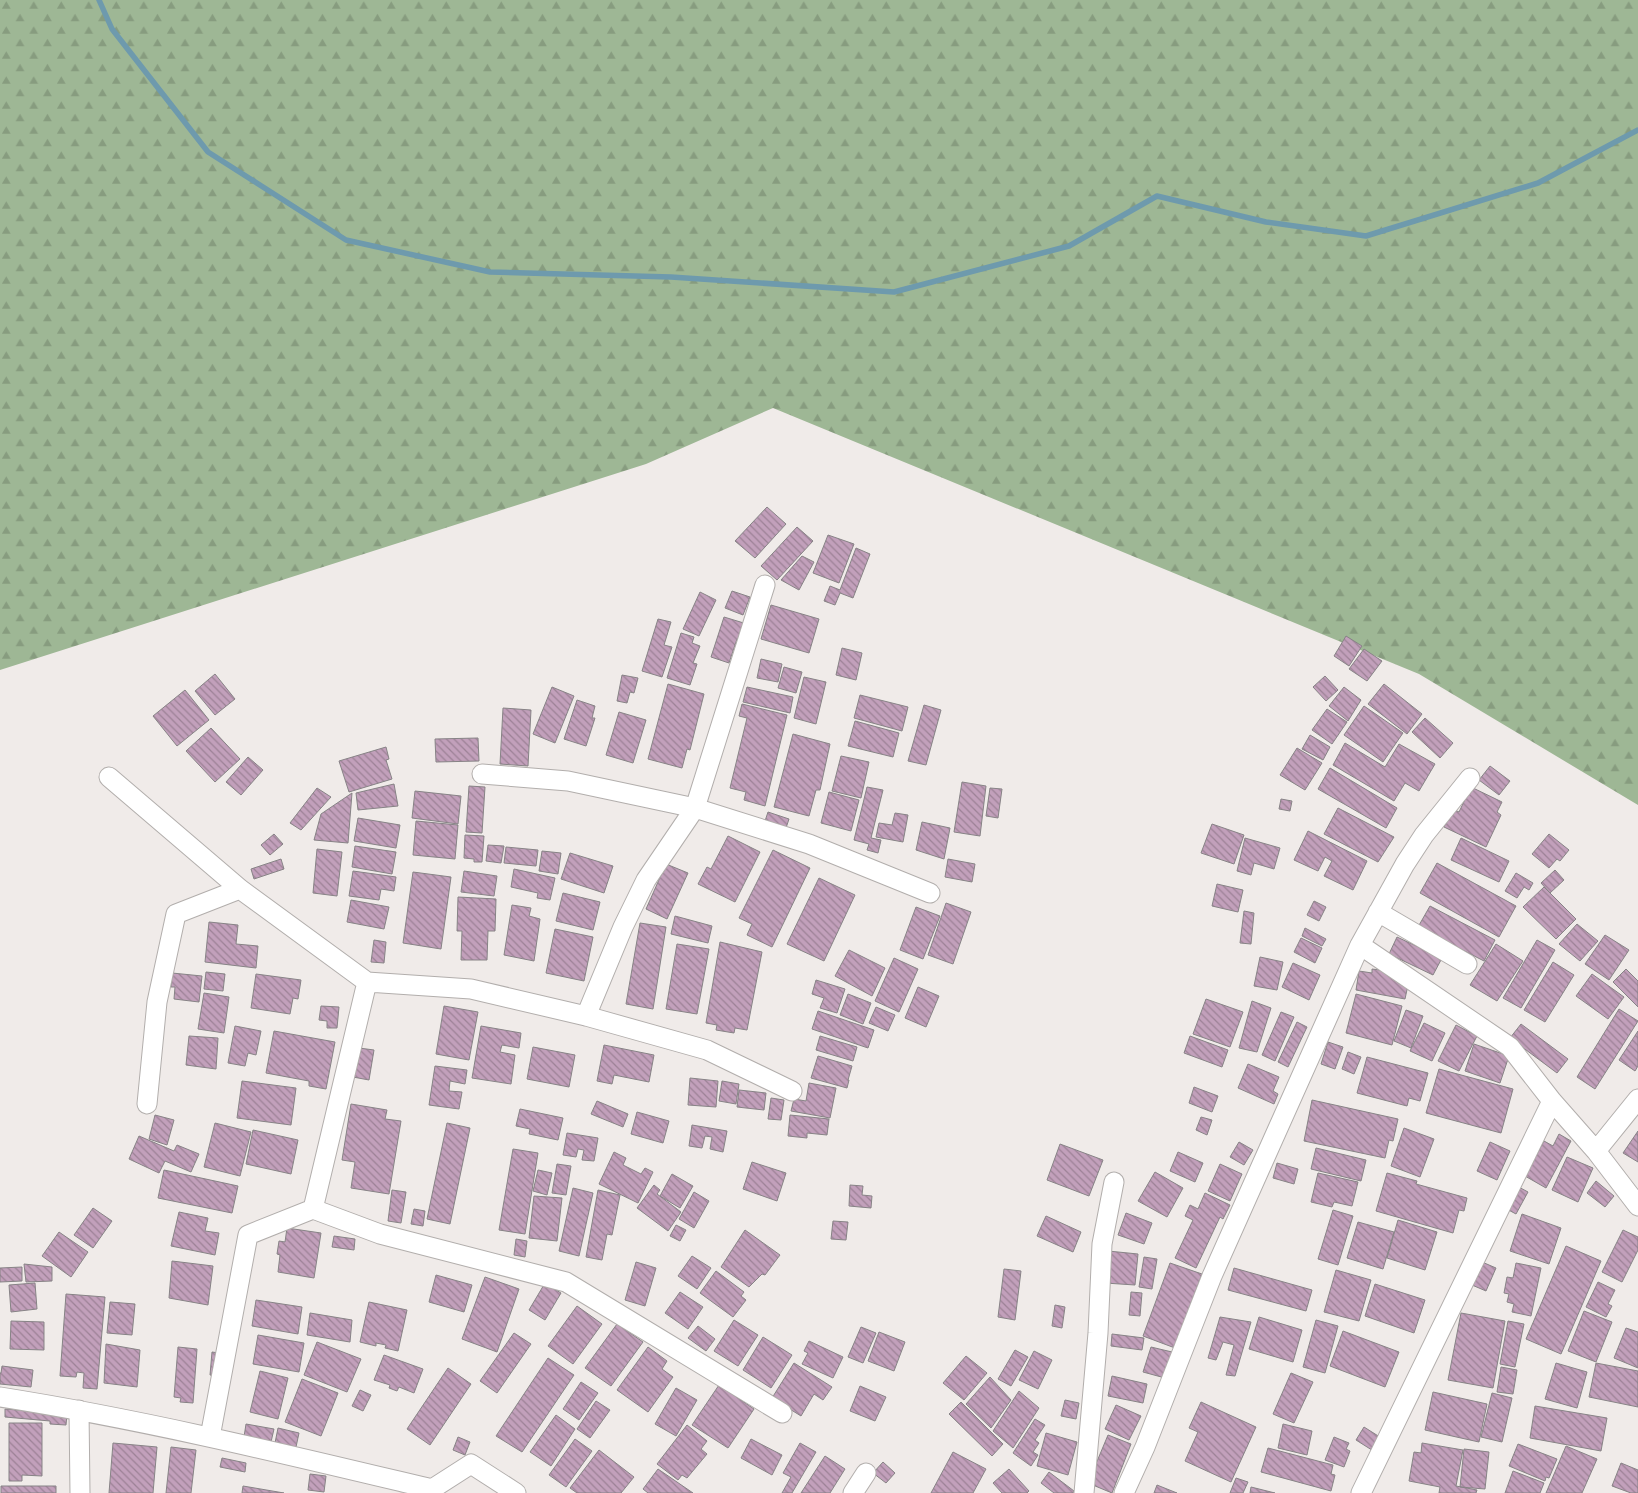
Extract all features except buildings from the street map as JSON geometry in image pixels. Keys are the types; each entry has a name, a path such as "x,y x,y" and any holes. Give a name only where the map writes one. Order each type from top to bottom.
{"street":[{"path":"586,1016 623,926 646,880 695,808 765,585"},
{"path":"482,774 568,781 695,808 809,844 930,893"},
{"path":"109,777 240,888 367,982 471,989 586,1016 707,1050 792,1091"},
{"path":"1124,1493 1212,1276 1360,945 1405,864 1424,835 1470,778"},
{"path":"147,1104 157,1002 176,914 240,888"},
{"path":"1378,912 1467,964"},
{"path":"1360,945 1510,1047 1552,1101 1596,1151 1638,1206"},
{"path":"313,1209 367,982"},
{"path":"1596,1151 1638,1100"},
{"path":"1360,1493 1552,1101"},
{"path":"1084,1493 1098,1333 1102,1244 1114,1182"},
{"path":"210,1436 248,1235 313,1209 380,1234 566,1282 782,1413"},
{"path":"0,1397 79,1410 210,1436 431,1491 472,1464 516,1493"},
{"path":"79,1410 80,1493"},
{"path":"853,1493 866,1472"}],"green space":[{"path":"0,0 1638,0 1638,805 1419,674 773,408 646,464 0,670"}],"waterway":[{"path":"99,0 112,29 208,152 346,240 490,272 671,277 894,292 1069,246 1157,196 1266,222 1366,236 1538,183 1638,130"}]}
